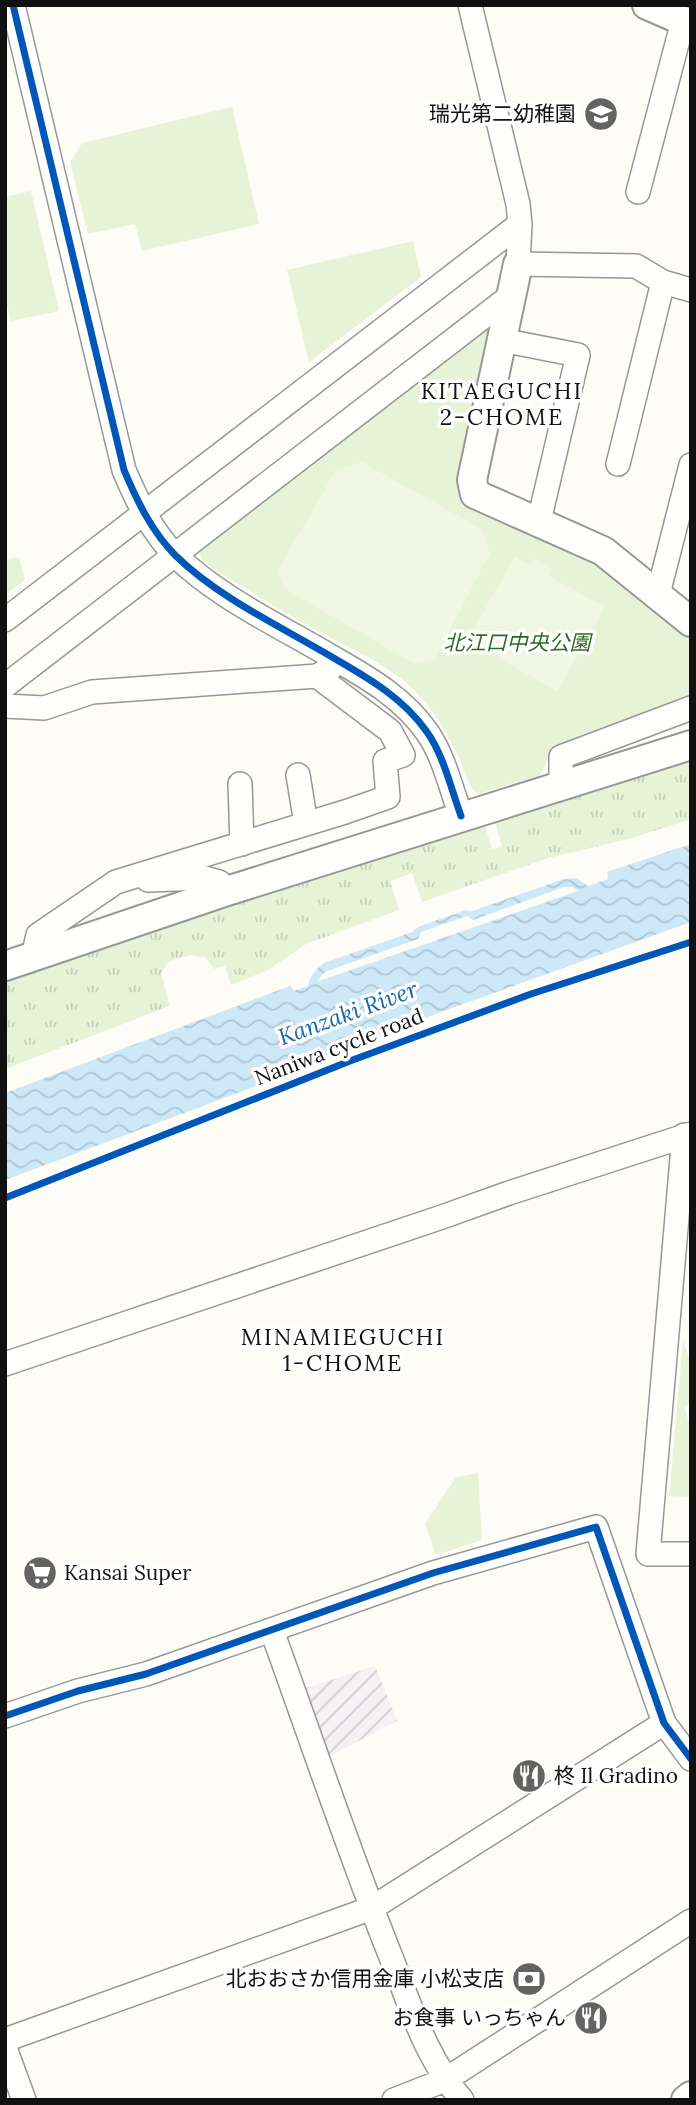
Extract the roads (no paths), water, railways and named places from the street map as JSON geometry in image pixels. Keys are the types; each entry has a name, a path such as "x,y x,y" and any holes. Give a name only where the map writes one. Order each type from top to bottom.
{"street":[{"path":"13,5 124,470 143,513 174,555 211,586 372,680 401,702 428,733 443,765 461,816"},
{"path":"470,5 518,204 520,224 518,264 472,480 475,494 603,551 691,622"},
{"path":"638,192 687,23 647,5"},
{"path":"5,620 520,224"},
{"path":"518,264 636,266 663,282 691,290"},
{"path":"618,464 663,282"},
{"path":"5,686 509,298"},
{"path":"501,340 578,355 539,522"},
{"path":"658,594 691,465"},
{"path":"5,706 44,708 92,692 317,676 342,663"},
{"path":"33,957 38,935 116,882 388,797 385,761 403,755 390,732 317,676"},
{"path":"561,786 561,757 691,708"},
{"path":"5,966 227,891 691,746"},
{"path":"298,775 306,824"},
{"path":"240,783 242,844"},
{"path":"116,882 205,878 219,882 227,891"},
{"path":"5,1364 687,1134 648,1554 691,1554"},
{"path":"5,1716 78,1691 146,1674 433,1573 596,1527 664,1723 691,1759"},
{"path":"272,1631 372,1908 430,2056 462,2100"},
{"path":"5,2040 372,1908 664,1723"},
{"path":"394,2100 445,2080 691,1921"},
{"path":"5,2048 24,2100"},
{"path":"685,2100 691,2096"}],"water":[{"name":"Kanzaki River","path":"691,844 691,922 441,1012 243,1091 5,1180 5,1093 290,986 294,991 308,986 313,973 324,963 412,932 418,927 564,879 576,878 588,886 608,879 607,872","holes":["564,887 573,887 578,891 319,981 321,975 327,971 418,939 421,932 467,916 473,920"]}],"place":[{"name":"瑞光第二幼稚園","path":"601,114"},
{"name":"Kansai Super","path":"40,1573"},
{"name":"柊 Il Gradino","path":"529,1776"},
{"name":"北おおさか信用金庫 小松支店","path":"529,1979"},
{"name":"お食事 いっちゃん","path":"591,2018"}],"district":[{"name":"KITAEGUCHI 2-CHOME","path":"502,404"},
{"name":"MINAMIEGUCHI 1-CHOME","path":"343,1350"}],"park label":[{"name":"北江口中央公園","path":"517,643"}]}
